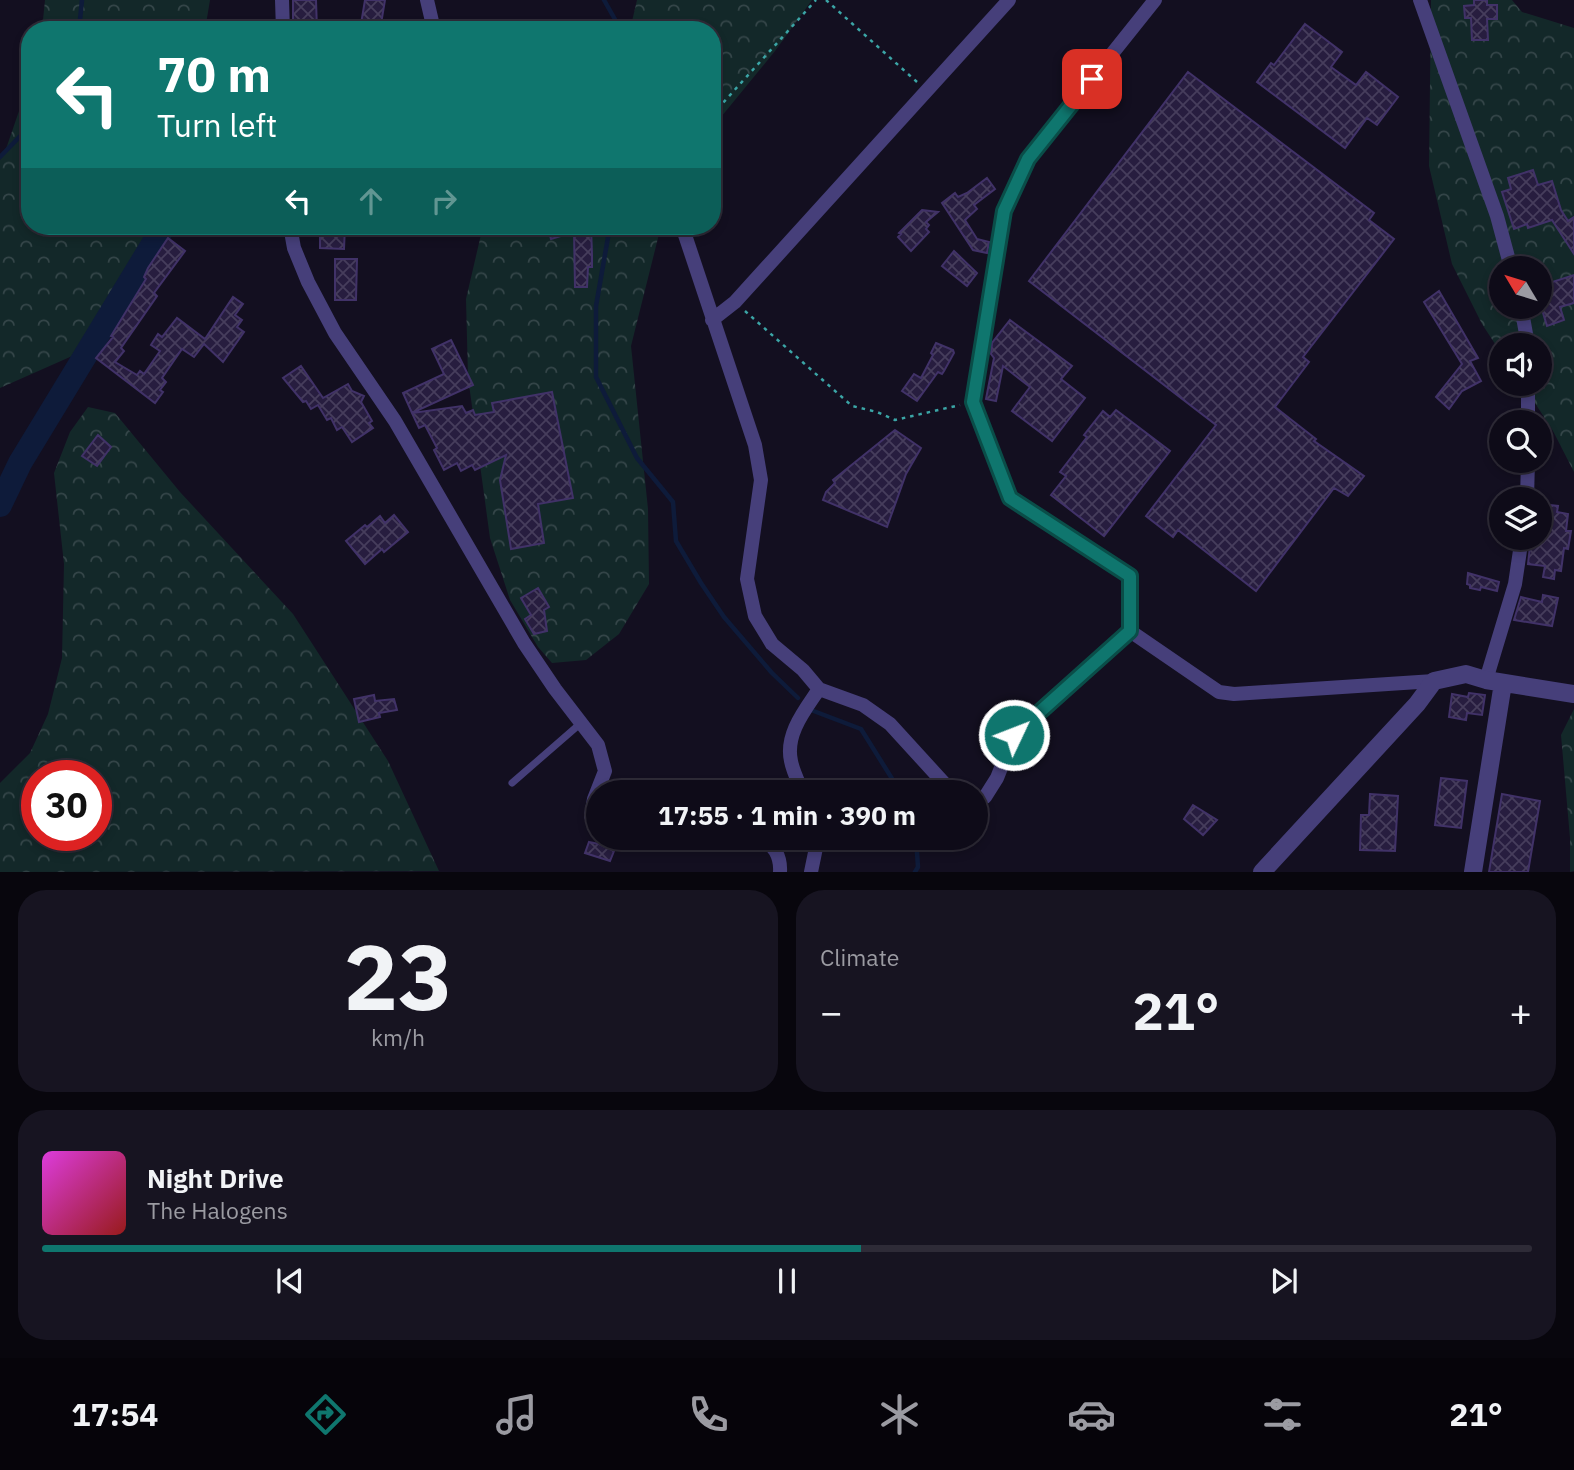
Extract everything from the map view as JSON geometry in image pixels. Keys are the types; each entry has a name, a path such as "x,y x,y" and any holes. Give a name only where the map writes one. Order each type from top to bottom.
{"street":[{"path":"282,0 283,21"},
{"path":"426,0 432,21"},
{"path":"712,320 735,302 1009,0"},
{"path":"988,792 997,778 1014,735 1130,631 1130,576 1010,498 973,402 1004,211 1028,159 1155,0"},
{"path":"1420,0 1497,216 1508,256"},
{"path":"292,235 303,270 335,333 395,421 524,643 555,690 598,746 605,771 601,780"},
{"path":"685,235 754,445 761,480 747,579 755,616 772,644 803,670 819,689 863,705 890,724 941,780"},
{"path":"1473,872 1494,682 1520,550"},
{"path":"1130,631 1219,692 1434,681 1466,674 1494,682 1574,694"},
{"path":"1262,872 1417,704 1434,681"},
{"path":"798,780 791,761 793,731 819,689"},
{"path":"775,850 780,859 780,872"},
{"path":"811,872 816,850"}],"lane":[{"path":"512,783 581,723"}],"path":[{"path":"721,105 816,0"},
{"path":"826,0 926,91"},
{"path":"735,302 852,406 895,420 973,402"}],"green space":[{"path":"45,0 210,0 206,21 43,21"},
{"path":"637,0 812,0 775,51 721,117 721,21 632,21"},
{"path":"1431,0 1512,0 1522,12 1574,28 1574,472 1552,429 1552,410 1539,410 1530,396 1552,396 1552,333 1489,335 1452,264 1429,166"},
{"path":"21,105 21,235 160,235 129,302 97,345 0,388 0,160"},
{"path":"481,235 659,235 631,346 648,509 649,584 619,634 586,660 552,663 538,647 510,600 490,538 468,377 466,299"},
{"path":"88,407 115,413 180,492 293,614 388,761 439,871 0,872 0,783 21,762 21,851 112,851 112,760 23,760 30,753 48,714 62,658 64,564 54,473 70,432"},
{"path":"1574,709 1574,871 1570,872 1570,838 1561,735"}],"building":[{"path":"293,0 316,0 317,21 293,21"},
{"path":"365,0 385,0 382,21 362,21"},
{"path":"1474,0 1487,0 1487,5 1497,5 1497,19 1487,19 1488,40 1472,40 1471,18 1465,18 1464,6 1474,5"},
{"path":"1305,24 1342,52 1331,67 1356,85 1366,72 1398,97 1377,125 1367,118 1345,148 1257,82 1271,63 1274,65"},
{"path":"1188,72 1374,213 1369,220 1394,239 1303,357 1309,362 1275,407 1316,439 1314,441 1364,476 1348,496 1334,488 1256,591 1178,530 1173,537 1146,516 1216,425 1029,281"},
{"path":"1533,170 1538,185 1552,181 1561,210 1568,221 1574,217 1574,254 1552,220 1528,228 1527,224 1514,229 1502,192 1511,189 1508,178"},
{"path":"987,178 995,189 974,205 977,209 965,220 977,239 989,242 987,253 973,250 942,203 955,193 958,197 967,193"},
{"path":"922,210 938,212 926,222 929,232 911,251 898,237 901,234 899,233"},
{"path":"320,235 345,235 344,249 320,248"},
{"path":"574,235 591,235 592,267 588,267 587,287 575,287"},
{"path":"168,238 185,251 154,293 157,296 121,348 124,351 115,362 137,375 140,371 144,374 160,351 151,345 158,334 162,337 177,318 205,339 233,297 243,304 235,315 242,320 237,327 244,332 223,362 204,344 194,357 182,349 162,378 166,382 155,403 96,358 113,337 111,336 146,279 144,277 148,268"},
{"path":"954,251 977,273 967,286 942,266"},
{"path":"335,259 357,259 356,300 335,300"},
{"path":"1574,275 1574,303 1560,307 1564,320 1547,326 1545,319 1552,319 1552,282"},
{"path":"1439,291 1478,358 1470,361 1481,381 1462,391 1449,409 1436,397 1462,364 1424,302"},
{"path":"1010,320 1072,366 1061,379 1085,398 1052,441 1012,411 1030,387 1003,366 996,401 986,399 994,358 991,354 992,343"},
{"path":"451,340 473,385 412,413 403,393 444,374 432,349"},
{"path":"936,343 953,350 954,353 942,374 938,372 917,401 902,391 914,374 921,378"},
{"path":"301,366 323,398 348,384 352,391 364,396 361,402 373,428 352,442 342,427 337,430 331,418 327,420 318,405 311,409 283,378"},
{"path":"552,392 573,498 538,504 544,543 511,549 500,480 506,455 475,470 472,465 461,471 457,463 444,470 434,450 437,448 425,425 419,428 412,413 462,406 466,413 473,410 475,415 494,412 492,403"},
{"path":"1116,410 1170,451 1104,536 1051,495 1066,476 1060,472 1087,437 1084,435 1103,411 1110,417"},
{"path":"895,430 921,448 906,474 887,527 823,500 826,492 835,483 833,480"},
{"path":"98,435 111,447 97,466 82,456"},
{"path":"1552,505 1558,506 1557,512 1568,514 1566,531 1571,531 1568,549 1564,548 1561,571 1555,570 1554,579 1543,577 1545,566 1528,564 1530,550 1552,550"},
{"path":"394,515 408,532 365,564 346,541 380,516 385,523"},
{"path":"1468,573 1499,582 1497,591 1481,587 1480,590 1470,588 1467,584"},
{"path":"538,588 549,607 544,610 547,631 534,634 525,619 531,615 521,598"},
{"path":"1543,595 1558,598 1552,626 1514,620 1521,597 1542,602"},
{"path":"1469,693 1485,695 1482,715 1467,713 1466,720 1449,717 1452,694 1468,697"},
{"path":"374,695 375,701 394,699 397,710 379,713 380,717 359,722 354,699"},
{"path":"1441,778 1467,781 1461,828 1435,825"},
{"path":"1370,794 1398,796 1395,851 1360,850 1361,815 1369,815"},
{"path":"1502,794 1540,801 1528,872 1489,872"},
{"path":"1193,805 1217,820 1203,835 1184,819"},
{"path":"586,850 614,851 610,861 585,853"}],"waterway":[{"path":"80,21 82,0"},
{"path":"604,0 616,21"},
{"path":"0,157 21,135"},
{"path":"0,505 20,463 159,235"},
{"path":"608,235 596,306 596,377 637,458 673,502 676,541 701,583 724,617 772,673 798,698"},
{"path":"811,710 861,729 893,780"},
{"path":"915,872 918,867 917,850"}],"route":[{"path":"1014,735 1130,631 1130,576 1010,498 973,402 1004,211 1028,159 1092,79"}]}
